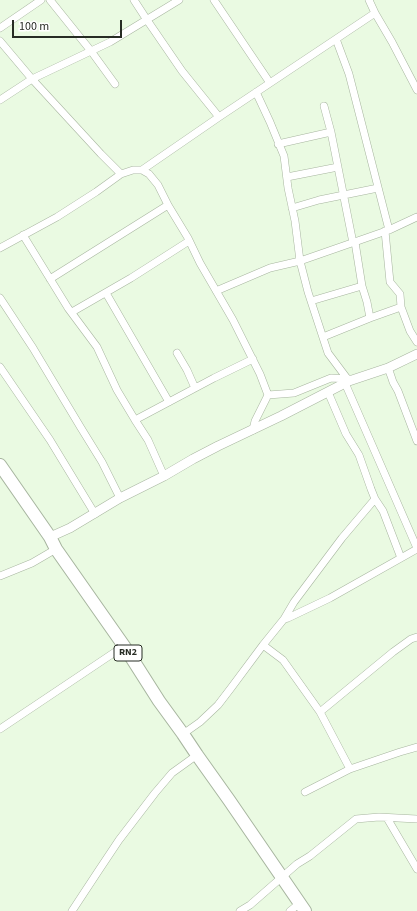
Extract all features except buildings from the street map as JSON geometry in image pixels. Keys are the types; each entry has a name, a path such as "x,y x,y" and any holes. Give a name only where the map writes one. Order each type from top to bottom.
{"highway":[{"name":"RN2","path":"0,465 197,755 303,907"}],"street":[{"path":"0,28 41,0"},
{"path":"50,0 114,84"},
{"path":"134,0 182,71 219,117"},
{"path":"0,100 32,79 110,42 179,0"},
{"path":"214,0 270,83"},
{"path":"369,0 417,90"},
{"path":"142,170 375,13"},
{"path":"336,39 349,74 378,188 387,231 390,282 400,294 401,307 410,330 417,342"},
{"path":"0,41 32,79 121,174"},
{"path":"256,92 284,156 300,260 311,301 328,353 348,381 417,548 330,598 294,616 284,619"},
{"path":"324,106 331,132 362,286 370,318"},
{"path":"278,144 331,132"},
{"path":"287,177 338,167"},
{"path":"0,248 57,216 96,192 121,174 133,170 142,170 149,174 158,185 233,320 260,374 268,395 255,421 253,430"},
{"path":"292,208 319,200 378,188"},
{"path":"50,279 168,205"},
{"path":"216,291 270,268 300,260 387,231 417,217"},
{"path":"23,235 50,279 97,347 117,390 148,440 164,476"},
{"path":"72,312 131,278 189,241"},
{"path":"311,301 362,286"},
{"path":"106,293 169,402"},
{"path":"0,298 33,348 102,462 120,498"},
{"path":"323,338 370,318 401,307"},
{"path":"178,353 195,388"},
{"path":"50,537 70,528 120,498 164,476 199,456 282,416 348,381 388,368 417,354"},
{"path":"135,420 253,359"},
{"path":"0,367 50,440 95,514"},
{"path":"388,368 417,441"},
{"path":"268,395 294,393 331,378 348,381"},
{"path":"328,392 346,434 359,455 375,499 383,511 401,558"},
{"path":"183,734 200,722 218,705 284,619 294,602 342,538 375,499"},
{"path":"0,576 32,563 56,549"},
{"path":"320,712 393,652 411,639 417,637"},
{"path":"263,645 282,660 320,712 350,769"},
{"path":"0,729 124,646"},
{"path":"305,792 350,769 417,747"},
{"path":"72,911 119,840 155,793 172,773 197,755"},
{"path":"387,818 417,869"},
{"path":"240,911 250,905 297,864 310,856 356,819 417,819"},
{"path":"290,911 303,907"}]}
